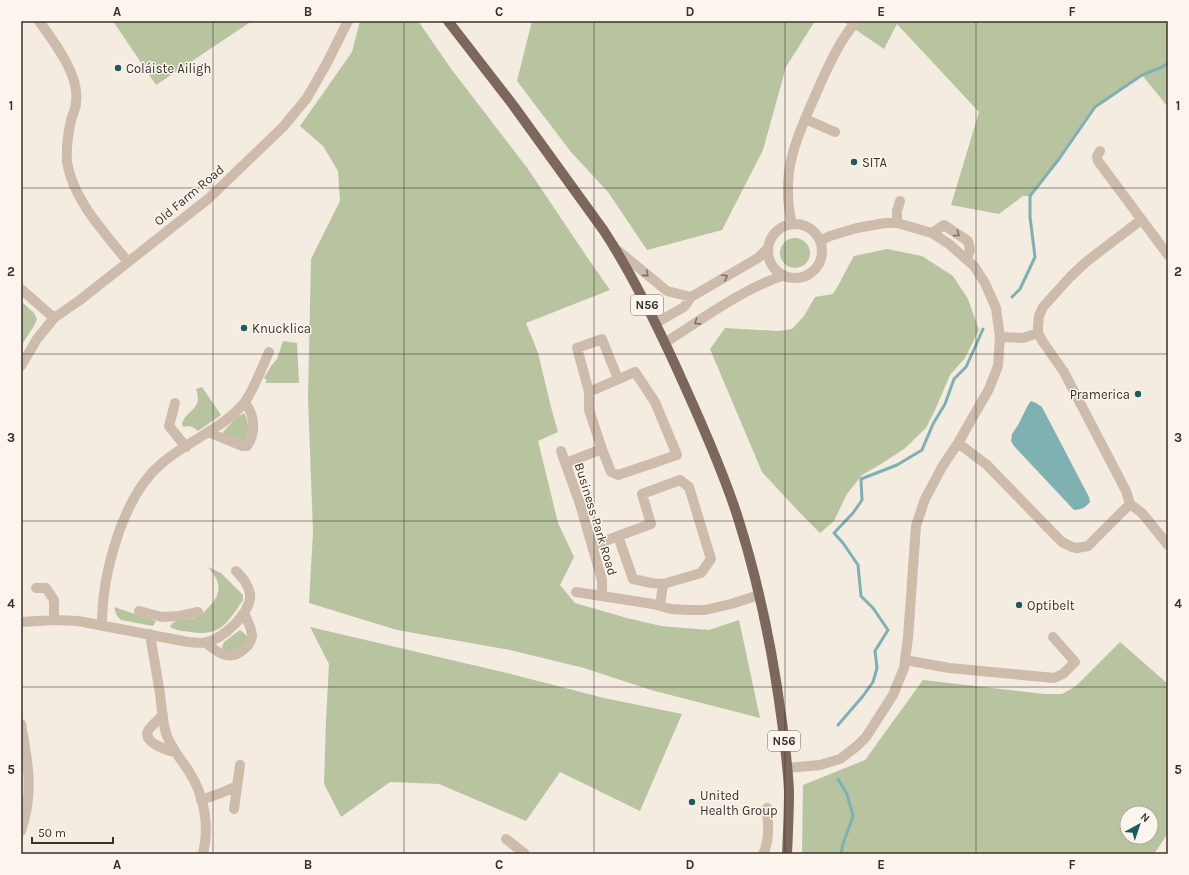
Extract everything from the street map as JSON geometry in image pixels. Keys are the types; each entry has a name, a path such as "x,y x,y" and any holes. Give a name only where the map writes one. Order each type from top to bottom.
{"main road":[{"name":"N56","path":"448,21 513,105 616,249 666,342 710,442 736,511 759,594 767,630 777,685 787,768 789,793 787,854"}],"street":[{"path":"39,21 67,62 76,91 77,102 66,145 68,163 74,185 98,226 128,262"},
{"name":"Old Farm Road","path":"21,366 37,339 54,318 80,300 208,199 283,127 307,98 348,21"},
{"path":"792,224 789,215 789,171 798,138 805,119 839,45 856,21"},
{"path":"805,119 835,132"},
{"path":"1100,151 1097,156 1098,161 1168,255"},
{"path":"897,223 897,211 900,201"},
{"path":"1141,220 1086,262 1043,307 1039,316 1038,333 1074,390 1126,491 1130,504 1142,513 1168,544"},
{"path":"787,768 820,765 840,759 857,746 870,732 893,695 904,668 908,638 916,526 925,499 942,467 958,443 989,389 998,366 1000,337 996,308 985,283 974,266 950,244 932,234 897,223 875,224 830,236 820,241"},
{"path":"792,224 804,225 818,236 822,252 821,258 815,268 811,272 801,277 789,277 784,275 772,264 769,256 768,248 771,239 776,232 783,226 792,224"},
{"path":"656,324 684,307 691,297 758,258 768,248"},
{"path":"616,249 667,291 691,297"},
{"path":"666,342 728,302 764,282 784,275"},
{"path":"21,290 54,318"},
{"path":"1000,337 1022,338 1038,333"},
{"path":"589,392 635,372 655,402 677,455 618,475 611,472 588,410 589,392 577,348 602,338 618,379"},
{"path":"102,625 102,607 105,582 125,515 137,492 147,478 161,463 235,413 245,402 269,352"},
{"path":"208,432 242,446 247,446 250,442 254,426 250,411 245,402"},
{"path":"174,403 169,426 186,447"},
{"path":"958,443 987,465 1062,542 1072,548 1088,546 1130,504"},
{"path":"566,463 602,449"},
{"name":"Business Park Road","path":"561,451 580,504 602,580 602,595"},
{"path":"592,546 618,536 651,524 642,494 680,480 690,487 711,559 701,573 663,584 633,579 618,536"},
{"path":"21,622 54,620 78,621 188,642 206,643 219,638 230,629 249,605 250,596 246,582 236,571"},
{"path":"660,606 663,584"},
{"path":"36,588 46,588 54,600 54,620"},
{"path":"576,592 602,595 671,609 690,610 705,610 731,604 759,594"},
{"path":"139,610 162,618 198,612"},
{"path":"206,643 222,654 230,656 243,650 250,644 252,637 251,628 244,613"},
{"path":"162,618 155,635 166,735 197,787 206,824 206,844 203,854"},
{"path":"905,660 949,668 1054,678 1063,674 1075,662 1053,637"},
{"path":"163,715 148,731 147,737 150,741 165,749 175,752"},
{"path":"21,724 28,758 29,794 21,831"},
{"path":"234,809 240,766"},
{"path":"201,800 236,786"},
{"path":"763,854 766,849 767,838 767,808"},
{"path":"506,839 525,854"}],"green space":[{"path":"113,21 252,21 156,85"},
{"path":"360,21 418,21 452,70 528,169 610,290 526,323 538,353 558,432 538,441 558,523 574,557 560,585 575,603 661,626 709,630 739,620 760,718 651,690 584,668 510,650 397,630 309,603 313,532 308,397 311,259 340,201 338,171 323,146 300,126 352,52"},
{"path":"532,21 815,21 786,67 763,150 722,230 647,250 608,192 571,152 517,81"},
{"path":"843,21 1168,21 1168,107 1142,75 1095,107 1059,159 1030,196 1023,196 999,214 951,205 979,112 897,24 884,49"},
{"path":"795,238 806,242 810,253 806,264 795,268 784,264 780,253 784,242"},
{"path":"887,249 922,256 953,276 968,299 979,330 965,358 950,375 926,428 904,449 862,475 847,494 834,521 820,533 762,472 710,349 725,328 779,331 792,329 804,316 815,297 833,294 854,256"},
{"path":"21,301 34,313 37,319 21,346"},
{"path":"283,341 297,343 299,383 265,383 267,380 264,378 277,359"},
{"path":"202,387 221,415 198,431 195,428 188,426 183,427 182,423 198,401 196,389"},
{"path":"244,413 248,428 244,442 226,435 223,432 236,418"},
{"path":"208,567 221,573 243,595 243,600 228,621 217,630 201,633 180,631 170,627 174,622 192,619 199,616 213,603 218,593 218,583"},
{"path":"114,607 156,621 153,626 121,620 117,616"},
{"path":"310,627 507,673 604,698 682,714 640,811 560,772 526,821 439,784 390,782 341,817 324,784 329,664"},
{"path":"240,630 248,638 246,644 229,652 224,650 222,647 224,642"},
{"path":"1120,642 1168,684 1168,833 1154,854 802,854 803,785 865,760 923,680 1044,694 1062,694 1076,686"}],"water":[{"path":"1031,401 1042,407 1089,497 1090,502 1083,508 1074,510 1011,441 1012,434"}],"waterway":[{"path":"1012,297 1020,289 1035,257 1030,217 1030,196 1059,159 1095,107 1142,75 1168,63"},
{"path":"838,725 873,682 877,668 875,651 888,630 873,608 861,596 858,565 834,533 853,513 862,500 861,479 897,465 922,450 933,424 945,404 954,379 966,367 983,329"},
{"path":"838,779 847,794 853,816 841,854"}],"place":[{"name":"Coláiste Ailigh","path":"118,68"},
{"name":"SITA","path":"854,162"},
{"name":"Knucklica","path":"244,328"},
{"name":"Pramerica","path":"1138,394"},
{"name":"Optibelt","path":"1019,605"},
{"name":"United Health Group","path":"692,802"}]}
